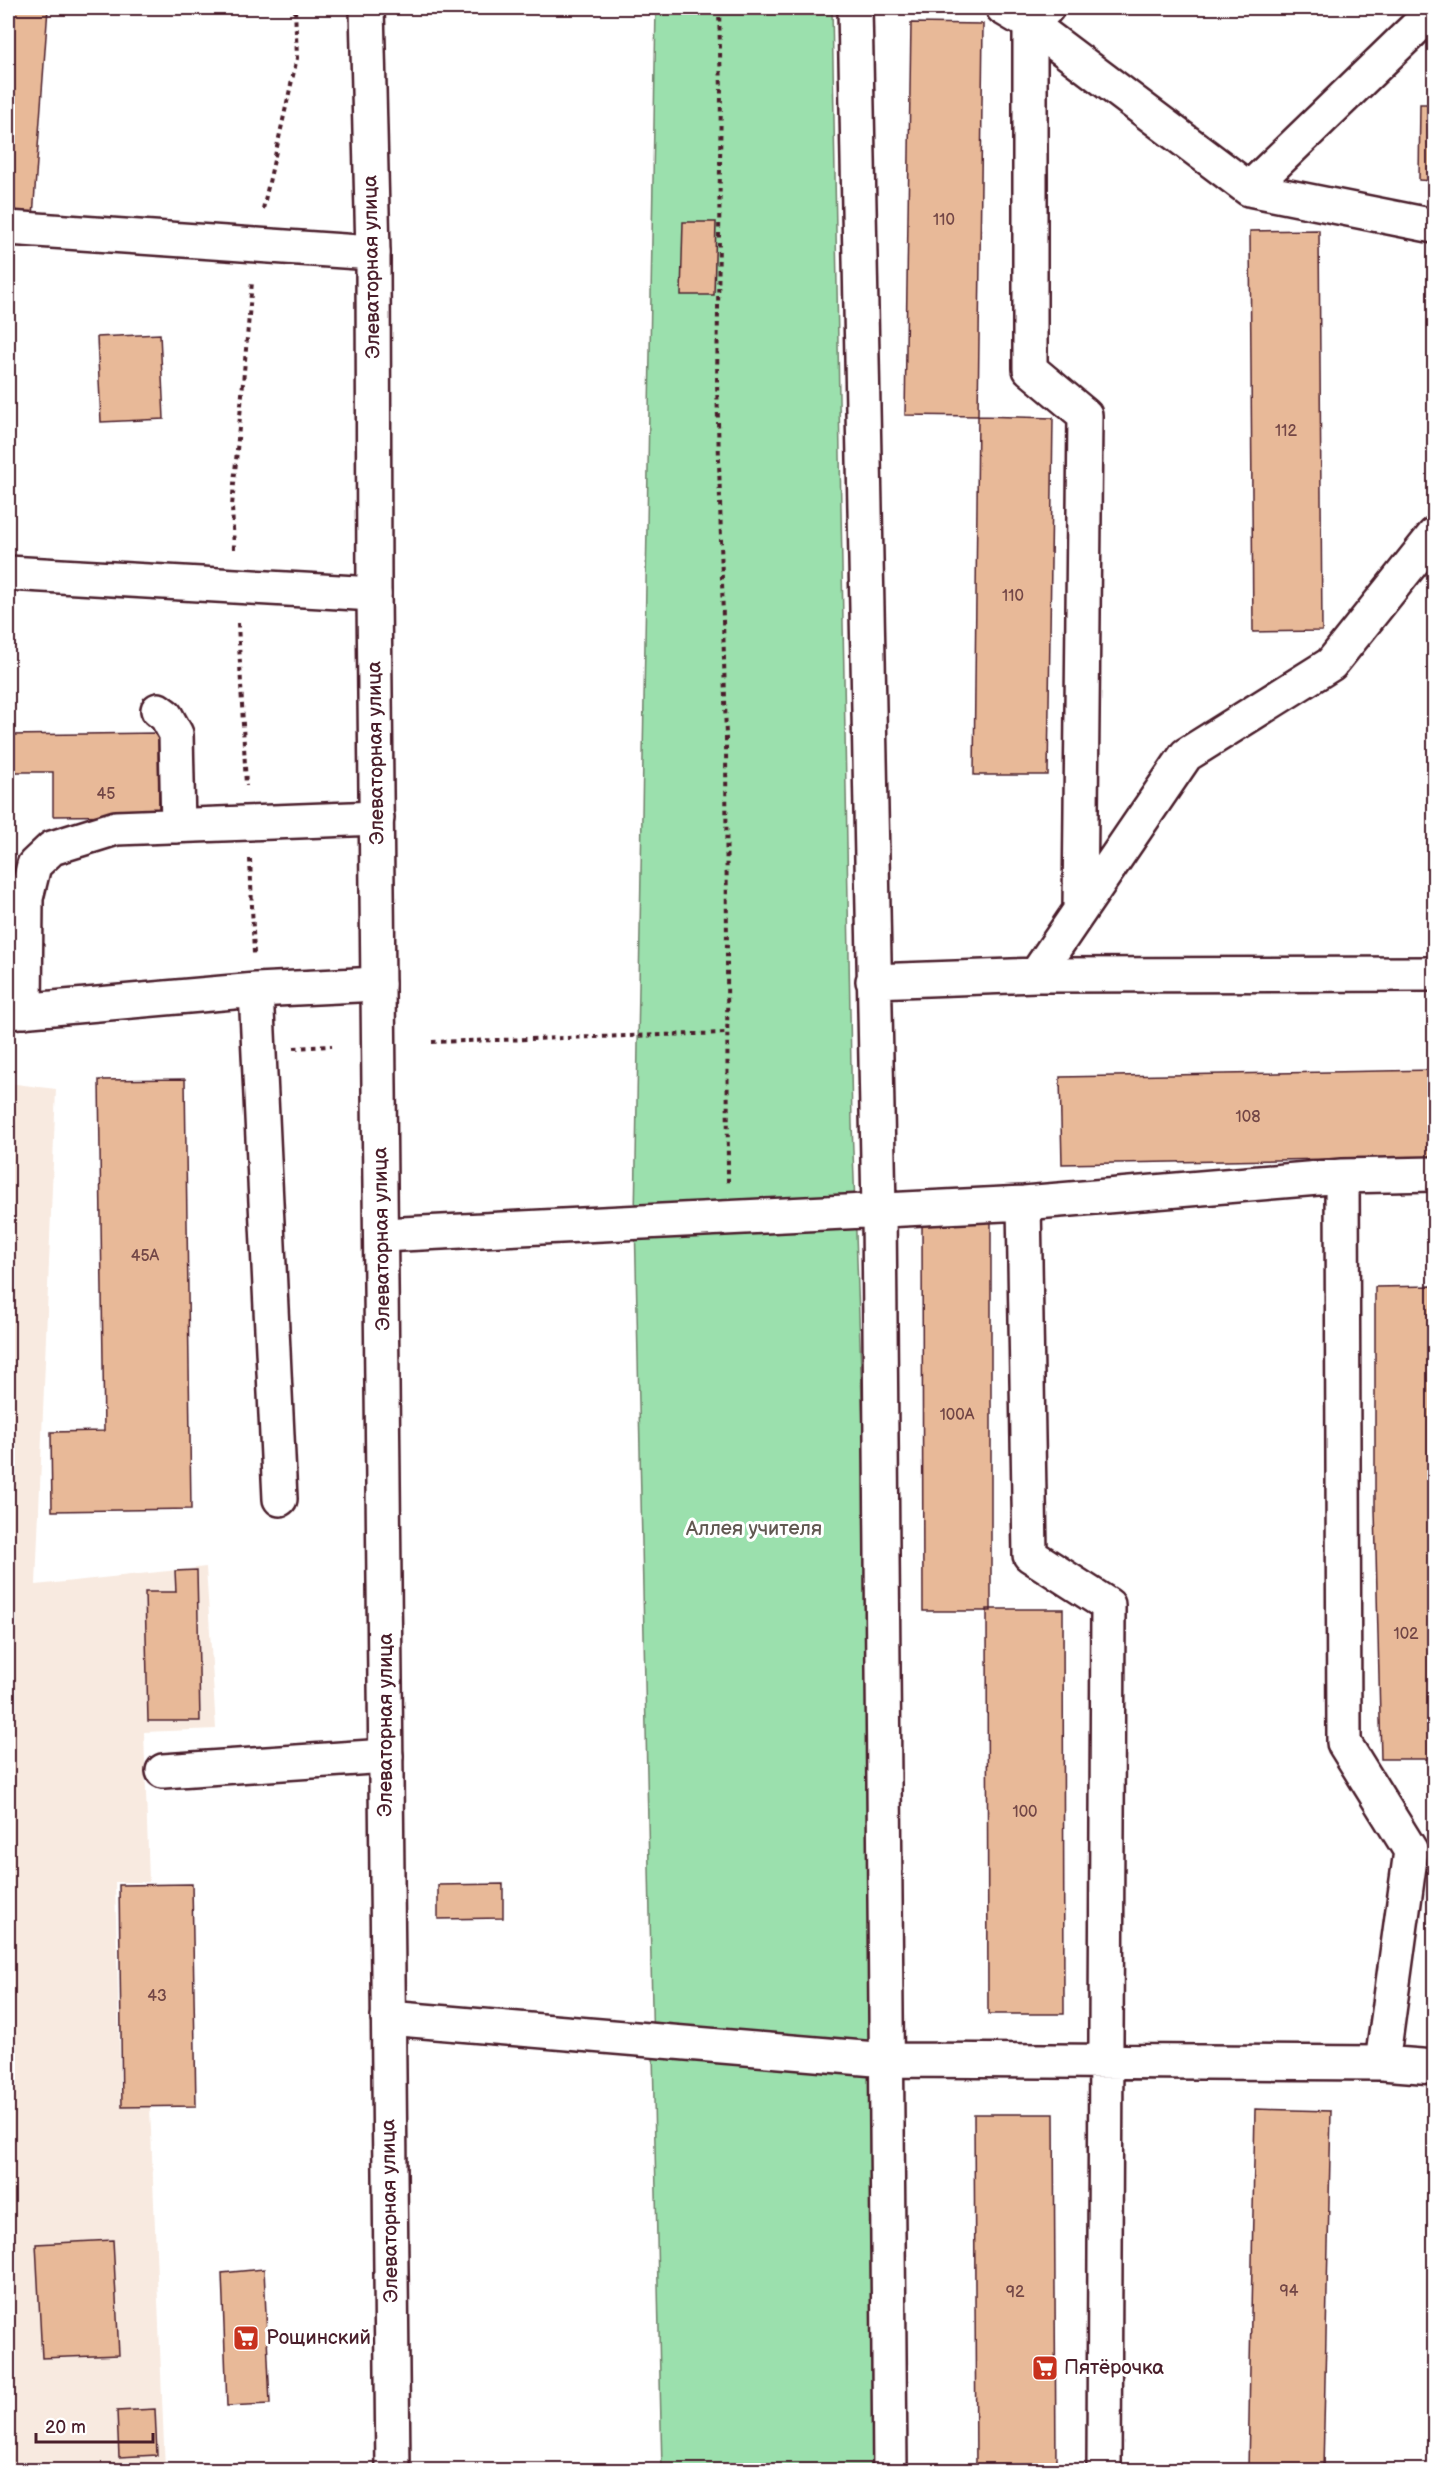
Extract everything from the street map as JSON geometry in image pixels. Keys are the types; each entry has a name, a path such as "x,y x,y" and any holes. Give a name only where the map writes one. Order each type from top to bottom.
{"main road":[{"name":"Элеваторная улица","path":"368,8 373,253 393,2470"},
{"path":"855,8 879,1210 890,2470"},
{"path":"1249,189 1434,10"},
{"path":"1027,13 1249,189 1434,226"},
{"path":"1027,13 1030,369 1085,415 1080,910"},
{"path":"8,228 373,253"},
{"path":"1036,975 1186,755 1331,664 1434,535"},
{"path":"8,573 375,594"},
{"path":"158,710 166,716 176,734 178,826"},
{"path":"377,818 116,828 52,848 34,865 26,898 16,1012 256,990 378,984"},
{"path":"873,981 1036,975 1434,974"},
{"path":"256,990 280,1498"},
{"path":"382,1234 1024,1203 1342,1176 1434,1174"},
{"path":"1342,1176 1344,1743 1411,1851 1382,2063"},
{"path":"1024,1203 1030,1556 1108,1605 1104,2470"},
{"path":"163,1771 386,1756"},
{"path":"388,2018 886,2060 1382,2063 1434,2067"},
{"path":"1382,2063 1434,2045"}],"path":[{"path":"256,990 232,506 255,245 297,58 295,8"},
{"path":"719,8 721,93 717,381 726,739 728,1218"},
{"path":"432,1042 727,1033"}],"shaded area":[{"path":"8,1083 56,1089 36,1585 206,1567 216,1729 144,1732 149,1882 115,1882 121,2107 150,2107 165,2470 8,2470"}],"green space":[{"name":"Аллея учителя","path":"656,8 832,8 852,1124 865,1481 880,2470 662,2470 635,1218"}],"building":[{"path":"8,8 48,8 33,217 8,215"},
{"path":"911,23 983,24 978,416 905,415"},
{"path":"1420,104 1434,104 1434,181 1419,180"},
{"path":"683,222 716,222 714,295 681,295"},
{"path":"1319,230 1322,631 1253,632 1250,231"},
{"path":"160,334 164,419 101,422 97,337"},
{"path":"978,416 1053,418 1048,775 974,775"},
{"path":"158,733 159,815 53,816 53,772 8,772 8,735"},
{"path":"1434,1070 1434,1157 1062,1164 1060,1077"},
{"path":"185,1079 191,1509 52,1511 51,1432 104,1431 99,1080"},
{"path":"922,1219 991,1219 991,1611 923,1611"},
{"path":"1434,1286 1434,1759 1381,1759 1375,1509 1375,1287"},
{"path":"197,1570 200,1721 148,1721 145,1592 176,1592 175,1571"},
{"path":"987,1609 1063,1609 1064,2014 988,2014"},
{"path":"192,1884 196,2106 122,2107 119,1885"},
{"path":"503,1884 503,1918 438,1919 438,1885"},
{"path":"1255,2109 1331,2111 1323,2470 1248,2470"},
{"path":"974,2114 1054,2114 1056,2470 976,2470"},
{"path":"113,2240 119,2355 42,2358 36,2244"},
{"path":"264,2269 270,2404 227,2406 222,2273"},
{"path":"155,2409 157,2455 119,2457 117,2411"}],"place":[{"name":"Рощинский","path":"246,2338"},
{"name":"Пятёрочка","path":"1045,2368"}]}
